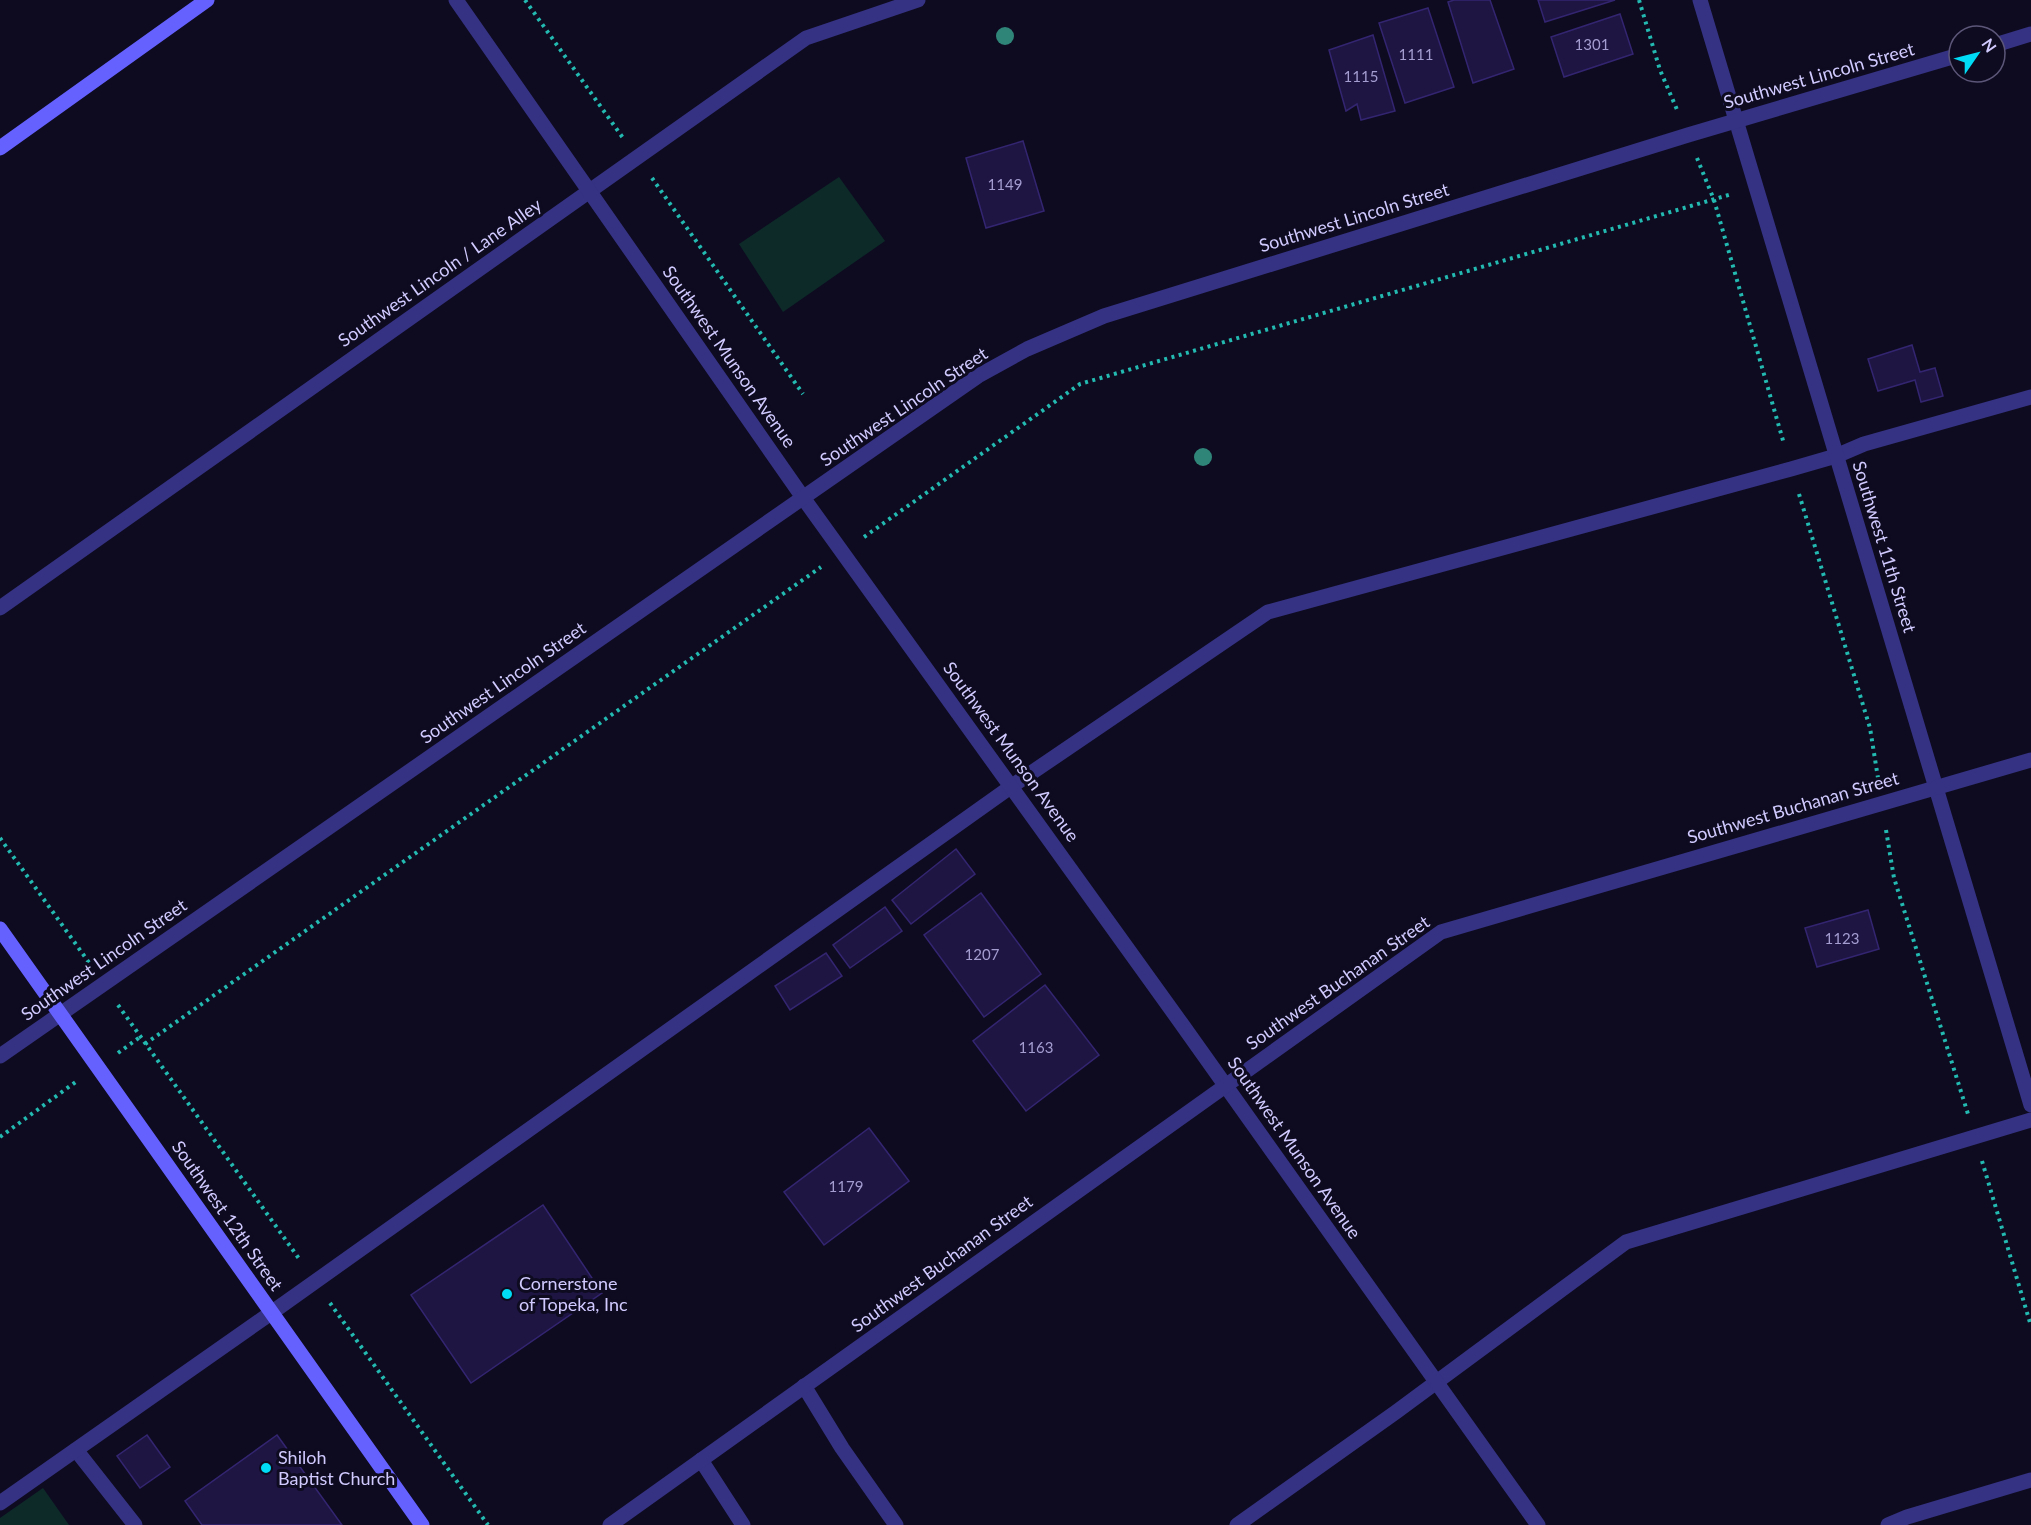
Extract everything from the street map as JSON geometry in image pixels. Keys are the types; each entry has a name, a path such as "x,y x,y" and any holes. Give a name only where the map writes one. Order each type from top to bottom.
{"main road":[{"path":"0,148 207,0"},
{"name":"Southwest 12th Street","path":"0,929 422,1525"}],"street":[{"name":"Southwest Munson Avenue","path":"456,0 804,499 1012,786 1538,1525"},
{"name":"Southwest Lincoln / Lane Alley","path":"0,608 806,38 918,0"},
{"name":"Southwest 11th Street","path":"1700,0 2031,1105"},
{"path":"2007,41 2031,34"},
{"name":"Southwest Lincoln Street","path":"0,1056 978,376 1027,349 1104,316 1736,120 1947,58"},
{"path":"0,1503 1012,786 1268,612 1791,469 1836,456 1864,444 2031,397"},
{"name":"Southwest Buchanan Street","path":"610,1525 1441,932 2031,760"},
{"path":"1237,1525 1626,1242 2031,1119"},
{"path":"804,1386 842,1448 896,1525"},
{"path":"76,1450 135,1525"},
{"path":"701,1460 743,1525"},
{"path":"1888,1525 1907,1517 2031,1480"}],"path":[{"path":"525,0 638,157 803,394"},
{"path":"1639,0 1660,70 1714,200 1791,469 1870,728 1894,878 2031,1326"},
{"path":"145,1044 1080,384 1714,200 1755,186"},
{"path":"0,838 489,1525"},
{"path":"0,1137 140,1037"}],"green space":[{"path":"839,177 885,241 783,312 739,244"},
{"path":"43,1488 69,1525 0,1525 0,1518"}],"building":[{"path":"1490,0 1514,69 1473,83 1448,2"},
{"path":"1538,0 1615,0 1545,22"},
{"path":"1428,8 1454,87 1405,103 1379,23"},
{"path":"1620,14 1633,54 1564,77 1551,37"},
{"path":"1373,35 1395,111 1361,120 1357,104 1346,111 1329,50"},
{"path":"1023,141 1044,211 986,228 966,158"},
{"path":"1912,345 1920,372 1935,368 1943,396 1921,402 1915,380 1878,391 1868,359"},
{"path":"956,849 975,874 911,924 892,900"},
{"path":"981,893 1041,974 984,1017 924,935"},
{"path":"885,907 902,931 850,968 833,945"},
{"path":"1868,910 1879,949 1817,967 1805,928"},
{"path":"826,953 842,976 790,1010 775,986"},
{"path":"1045,985 1099,1055 1026,1111 973,1041"},
{"path":"869,1128 909,1181 824,1245 784,1192"},
{"name":"Cornerstone of Topeka, Inc","path":"543,1205 602,1293 471,1383 411,1295"},
{"path":"147,1435 170,1467 140,1488 117,1456"},
{"name":"Shiloh Baptist Church","path":"277,1435 342,1525 202,1525 185,1501"}],"place":[{"name":"Cornerstone of Topeka, Inc","path":"507,1294"},
{"name":"Shiloh Baptist Church","path":"266,1468"}]}
